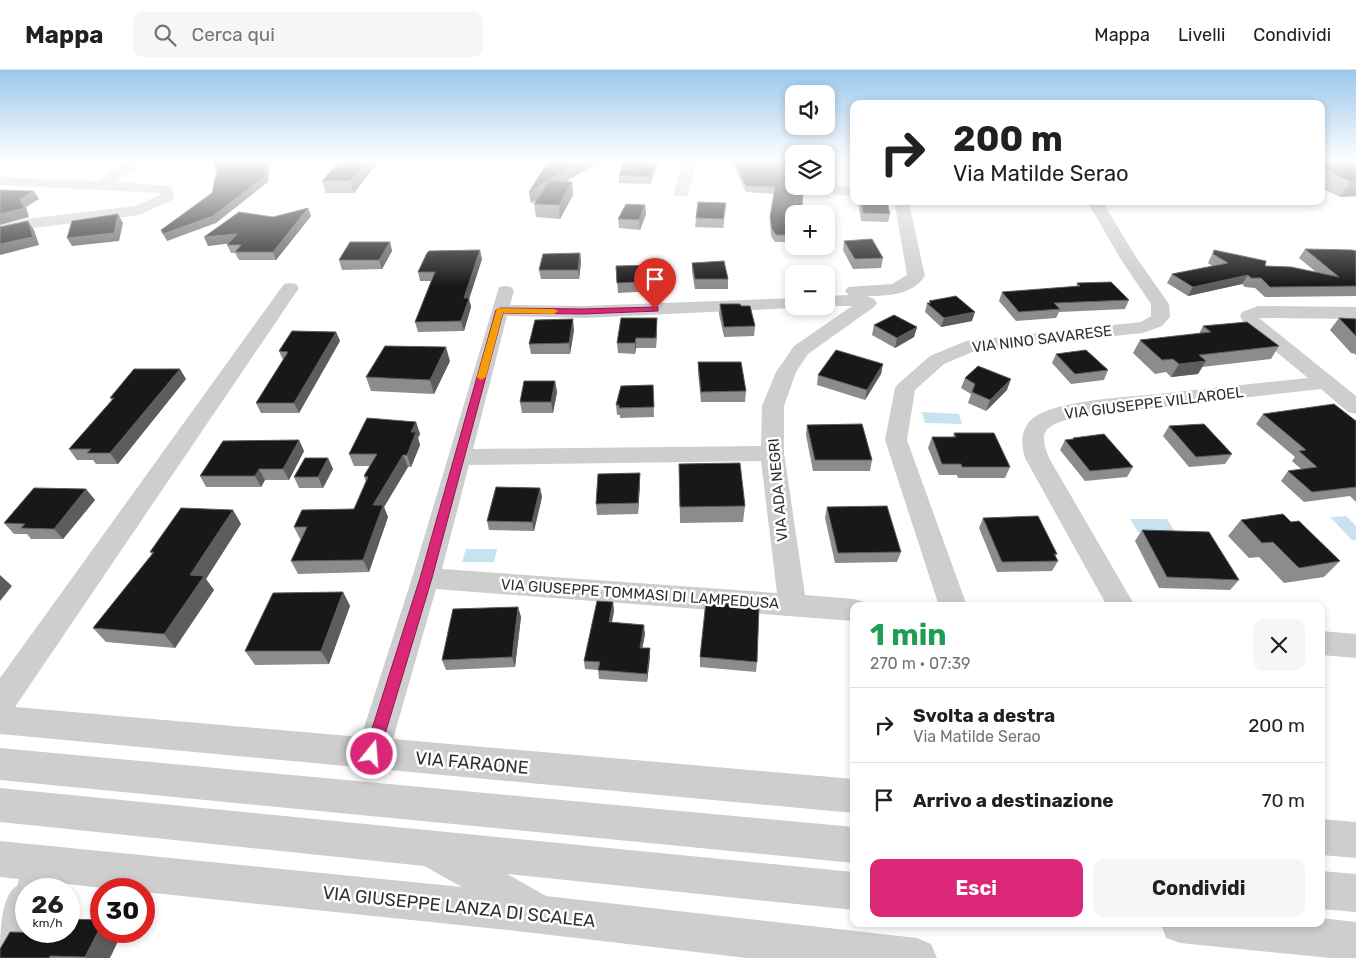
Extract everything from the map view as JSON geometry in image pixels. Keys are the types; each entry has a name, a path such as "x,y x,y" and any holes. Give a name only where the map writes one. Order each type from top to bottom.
{"street":[{"path":"0,230 33,223 139,210 155,202"},
{"path":"835,300 901,287 912,281 916,276 903,205"},
{"name":"VIA NINO SAVARESE","path":"952,602 896,440 905,388 937,360 973,345 1143,327 1154,324 1160,319 1163,312 1160,304 1128,258 1096,205"},
{"path":"0,703 290,288"},
{"name":"VIA ADA NEGRI","path":"793,606 772,453 773,406 786,372 801,350 816,337 868,304 858,295"},
{"path":"372,754 426,578 503,301 583,312 785,303"},
{"path":"1356,313 1258,312 1249,316 1252,322 1356,407"},
{"name":"VIA GIUSEPPE VILLAROEL","path":"1119,602 1032,445 1033,434 1039,425 1049,418 1064,413 1327,382"},
{"path":"459,457 772,453"},
{"name":"VIA GIUSEPPE TOMMASI DI LAMPEDUSA","path":"426,578 850,610"},
{"path":"1325,643 1356,646"},
{"name":"VIA FARAONE","path":"0,720 850,796"},
{"path":"0,764 850,845"},
{"path":"0,805 850,891"},
{"path":"1325,837 1356,840"},
{"path":"412,847 462,866 523,906 554,916"},
{"name":"VIA GIUSEPPE LANZA DI SCALEA","path":"0,859 42,877 554,916 917,958"},
{"path":"1325,890 1356,893"},
{"path":"0,941 15,918"},
{"path":"1209,927 1356,942"}],"water":[{"path":"922,412 959,414 962,424 925,423"},
{"path":"1346,516 1356,526 1356,540 1352,540 1330,517"},
{"path":"1130,519 1167,519 1175,532 1138,532"},
{"path":"466,549 497,549 494,562 462,562"}],"building":[{"path":"0,202 22,202 24,208 0,214"},
{"path":"199,202 231,202 213,216 163,234 161,230"},
{"path":"535,202 560,202 559,205 534,204"},
{"path":"698,202 726,203 723,219 696,218"},
{"path":"772,202 802,202 802,205 785,205 785,235 776,235 772,229 770,217"},
{"path":"626,204 645,205 639,220 618,219"},
{"path":"862,205 888,205 890,214 863,213"},
{"path":"308,208 273,252 235,252 241,245 227,245 237,234 204,237 239,212 273,217"},
{"path":"118,214 114,233 67,238 72,221"},
{"path":"28,221 33,237 0,244 0,227"},
{"path":"872,239 883,258 855,259 844,241"},
{"path":"350,242 390,242 379,260 339,260"},
{"path":"1305,249 1356,251 1356,286 1270,287 1261,278 1251,278 1248,275 1193,287 1172,274 1228,263 1213,254 1214,250 1266,261 1265,266 1291,267 1339,277"},
{"path":"480,250 464,298 469,298 461,321 415,322 435,272 418,272 427,253 429,251"},
{"path":"580,253 578,270 539,270 543,254"},
{"path":"724,261 728,279 695,279 692,263"},
{"path":"654,265 656,281 617,283 616,266"},
{"path":"1111,282 1129,300 1054,303 1060,309 1019,312 1002,292 1080,286 1077,283"},
{"path":"956,296 975,312 944,318 927,303 931,303 929,301"},
{"path":"720,304 750,306 755,326 724,327"},
{"path":"894,315 917,327 897,338 874,325"},
{"path":"621,318 657,318 656,338 636,338 635,343 617,343"},
{"path":"1339,318 1356,319 1356,336"},
{"path":"573,319 569,343 529,344 535,320"},
{"path":"1247,322 1279,346 1199,355 1206,361 1179,364 1173,359 1162,360 1140,340 1211,332 1203,326"},
{"path":"292,331 336,332 294,403 256,403 288,352 279,351"},
{"path":"385,346 446,347 430,380 366,377"},
{"path":"836,350 883,364 867,390 818,375"},
{"path":"1086,350 1108,370 1075,374 1056,354"},
{"path":"698,362 741,362 746,391 701,392"},
{"path":"978,366 1011,379 990,400 972,392 975,384 965,378"},
{"path":"134,369 180,369 110,453 87,453 91,449 69,449 114,398 110,398"},
{"path":"524,381 555,381 551,402 520,402"},
{"path":"653,385 654,407 619,408 619,405 616,405 621,386"},
{"path":"1334,404 1356,421 1356,487 1312,492 1288,471 1317,467 1299,451 1306,450 1263,414"},
{"path":"367,418 416,422 411,432 416,432 407,455 403,455 373,505 383,505 363,560 291,561 307,527 294,527 302,510 354,509 368,477 364,476 377,454 349,454"},
{"path":"862,424 872,460 815,460 807,425"},
{"path":"1204,424 1232,454 1196,457 1169,426"},
{"path":"954,433 994,433 1010,467 962,467 961,464 942,464 932,437 956,437"},
{"path":"1104,434 1133,467 1090,471 1065,440"},
{"path":"299,440 283,469 259,469 255,476 200,476 223,441"},
{"path":"305,458 328,458 318,477 294,477"},
{"path":"740,463 745,506 680,507 679,464"},
{"path":"640,473 638,503 596,504 598,474"},
{"path":"496,487 540,488 532,522 487,521"},
{"path":"34,488 86,489 54,529 21,528 25,524 4,523"},
{"path":"887,506 901,552 838,553 827,507"},
{"path":"181,508 233,510 190,575 204,576 164,634 93,628 154,552 150,552"},
{"path":"1283,514 1291,522 1299,521 1340,561 1299,568 1273,542 1262,543 1241,520"},
{"path":"1038,516 1057,554 1054,554 1058,561 1002,562 983,518"},
{"path":"1142,530 1209,532 1239,580 1167,577"},
{"path":"343,592 321,651 245,651 273,593"},
{"path":"597,601 613,602 609,622 644,625 640,648 650,648 647,674 598,670 600,662 584,661"},
{"path":"706,601 759,605 757,662 700,657"},
{"path":"518,607 512,657 442,660 453,609"},
{"path":"80,919 90,920 90,943 92,943 85,957 0,958 0,949 10,932 15,932 15,943 80,943"}],"slow traffic":[{"path":"481,377 500,310 554,311"}],"route":[{"path":"372,754 426,578 500,310 583,312 655,309"}]}
